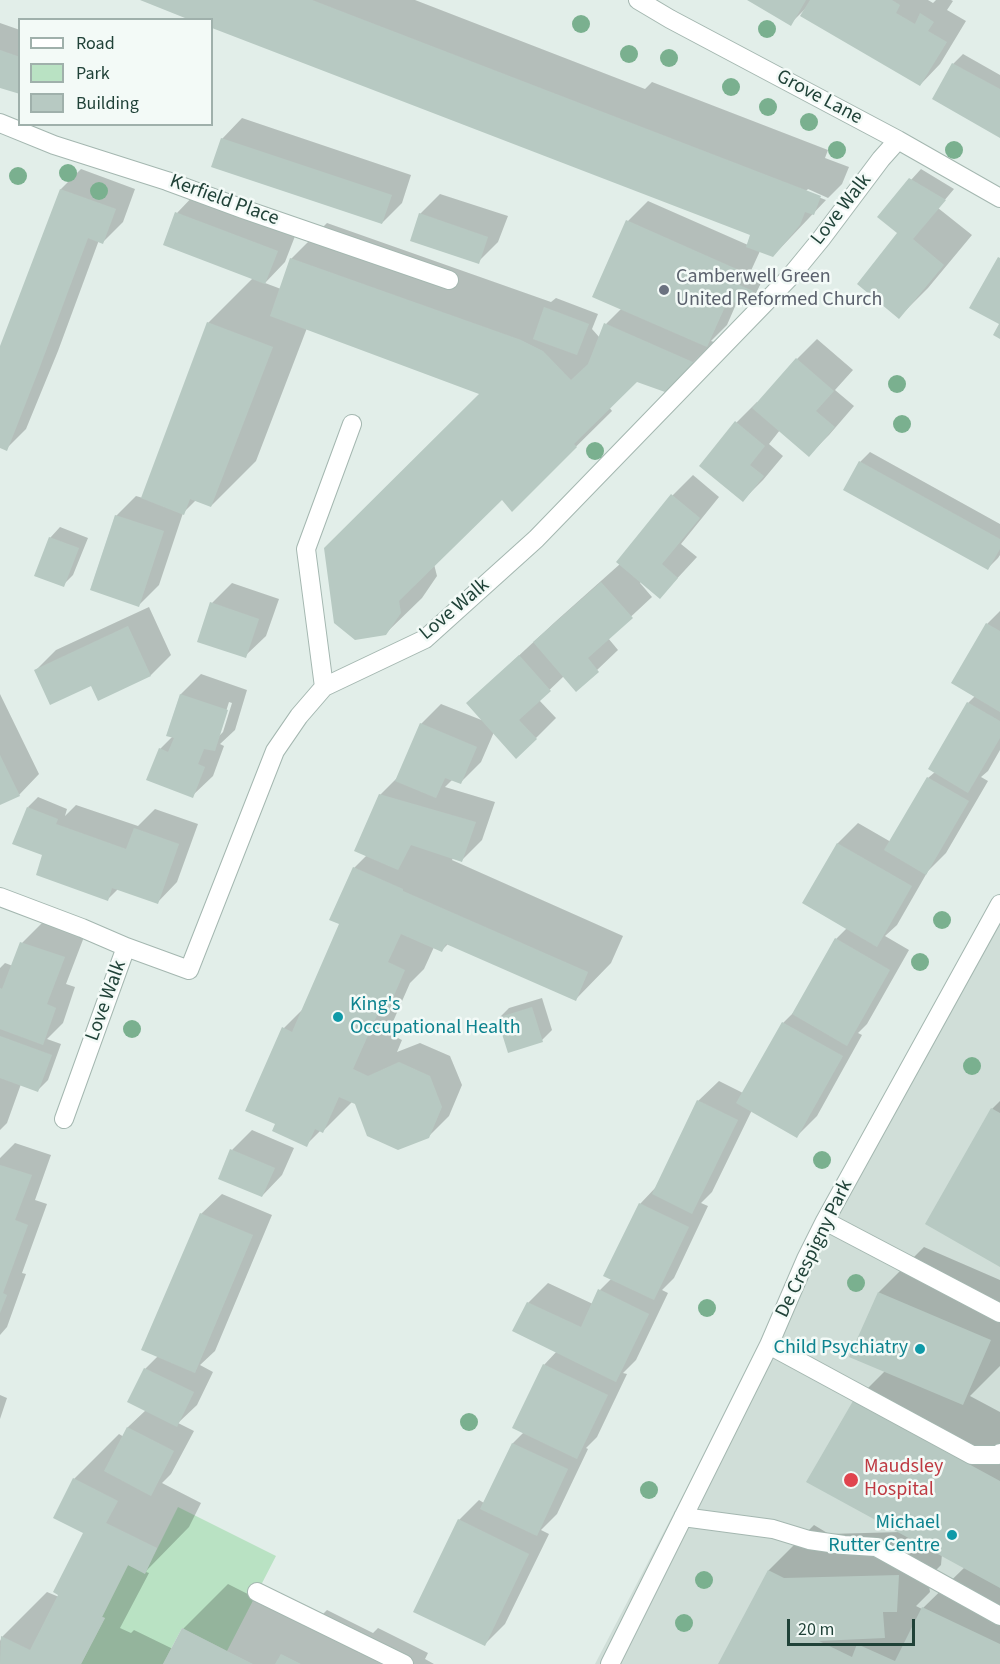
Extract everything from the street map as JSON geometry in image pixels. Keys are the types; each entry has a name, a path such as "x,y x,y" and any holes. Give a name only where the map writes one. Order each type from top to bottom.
{"street":[{"name":"Grove Lane","path":"638,0 898,140 1000,198"},
{"name":"Kerfield Place","path":"0,123 54,145 167,181 448,280"},
{"name":"Love Walk","path":"64,1119 126,947 189,970 275,751 299,716 324,687 425,639 536,539 789,278 898,140"},
{"path":"324,687 306,549 352,424"},
{"path":"0,897 126,947"},
{"name":"De Crespigny Park","path":"610,1664 769,1346 806,1259 825,1221 1000,904"},
{"path":"825,1221 1000,1313"},
{"path":"769,1346 972,1455 998,1455 1000,1453"},
{"path":"683,1517 772,1529 808,1540 876,1547 1000,1616"},
{"path":"257,1592 404,1664"}],"shaded area":[{"path":"1000,904 1000,1664 595,1664 806,1259"}],"green space":[{"path":"178,1507 276,1556 227,1651 182,1628 163,1664 81,1664 105,1618 102,1617 128,1565 145,1573"}],"building":[{"path":"140,0 312,0 821,196 814,215 805,212 800,225 773,257 746,247 750,235 213,28 213,18 185,18"},
{"path":"747,0 806,0 791,26"},
{"path":"810,0 892,0 900,5 896,13 915,24 920,13 934,22 928,31 947,42 920,86 800,16"},
{"path":"0,50 18,56 18,93 0,88"},
{"path":"952,63 1000,89 1000,138 932,99"},
{"path":"221,138 392,195 382,224 211,167"},
{"path":"909,178 946,200 913,239 944,265 899,319 857,284 897,233 877,217"},
{"path":"60,189 116,209 103,244 88,238 7,451 0,448 0,346"},
{"path":"175,212 278,251 265,284 163,245"},
{"path":"419,213 488,237 479,264 410,241"},
{"name":"Camberwell Green United Reformed Church","path":"626,220 741,271 735,283 753,291 746,307 728,300 707,347 592,297"},
{"path":"998,257 1000,258 1000,339 993,335 999,324 969,308"},
{"path":"290,258 521,340 543,351 571,380 588,364 604,323 695,363 665,392 637,382 574,444 577,447 512,512 502,500 399,601 401,613 386,635 355,640 334,623 324,548 479,394 270,316"},
{"path":"544,307 589,324 577,355 533,339"},
{"path":"207,322 273,347 211,507 190,499 184,515 141,498"},
{"path":"796,358 834,391 816,411 835,427 809,457 752,408"},
{"path":"735,421 765,446 750,465 764,476 743,502 699,466"},
{"path":"859,461 1000,539 1000,549 988,570 843,490"},
{"path":"671,494 700,518 662,564 678,578 660,599 616,562"},
{"path":"115,515 164,531 139,607 90,590"},
{"path":"49,537 79,548 64,587 34,576"},
{"path":"601,582 633,618 588,658 599,672 576,692 533,642"},
{"path":"210,602 259,619 246,658 197,642"},
{"path":"986,623 1000,631 1000,712 951,683"},
{"path":"128,626 151,676 98,701 91,686 50,705 34,670"},
{"path":"519,655 551,691 519,720 537,739 516,759 466,703"},
{"path":"180,694 228,710 215,751 204,749 198,764 205,767 193,798 146,780 159,748 168,752 174,738 166,736"},
{"path":"967,702 1000,721 1000,738 968,793 928,769"},
{"path":"420,723 477,747 461,784 445,778 436,798 395,781"},
{"path":"0,755 20,796 0,805"},
{"path":"927,777 969,801 926,875 884,850"},
{"path":"379,794 476,822 462,862 411,845 398,870 354,851"},
{"path":"27,807 58,819 56,824 126,849 134,828 179,844 158,904 112,888 108,901 36,875 42,855 12,844"},
{"path":"837,843 912,886 877,947 802,903"},
{"name":"King's Occupational Health","path":"353,867 588,972 576,1001 446,944 442,952 401,934 388,962 405,970 389,1007 382,1004 353,1069 368,1076 399,1062 430,1076 442,1107 429,1138 398,1150 367,1136 355,1104 339,1097 323,1133 315,1129 307,1147 272,1131 275,1124 245,1111 282,1027 292,1032 339,924 329,920"},
{"path":"835,938 890,970 847,1046 792,1014"},
{"path":"20,942 65,957 47,1004 56,1008 43,1045 0,1029 0,988 2,989"},
{"path":"532,1007 543,1042 508,1053 497,1018"},
{"path":"782,1022 843,1056 797,1138 736,1103"},
{"path":"0,1036 52,1055 38,1092 0,1078"},
{"path":"697,1100 738,1120 692,1214 652,1194"},
{"path":"991,1108 1000,1113 1000,1267 925,1224"},
{"path":"230,1149 275,1168 262,1197 218,1179"},
{"path":"0,1165 32,1175 15,1220 28,1225 3,1293 7,1295 0,1313"},
{"path":"639,1203 689,1227 654,1300 603,1276"},
{"path":"200,1213 253,1235 195,1373 141,1350"},
{"path":"598,1289 649,1314 616,1382 512,1331 527,1302 581,1327"},
{"name":"Child Psychiatry","path":"878,1292 991,1340 963,1405 849,1357"},
{"path":"543,1364 608,1395 577,1459 512,1428"},
{"path":"144,1368 194,1392 177,1427 127,1402"},
{"name":"Michael Rutter Centre","path":"853,1401 1000,1481 1000,1588 806,1482"},
{"path":"127,1427 174,1451 151,1496 104,1471"},
{"path":"512,1443 568,1469 537,1536 480,1509"},
{"path":"73,1478 118,1501 106,1523 157,1548 145,1574 128,1565 102,1617 105,1618 81,1664 0,1664 1,1636 30,1650 58,1595 53,1592 83,1533 53,1518"},
{"path":"458,1519 529,1554 485,1646 413,1612"},
{"path":"768,1570 784,1578 899,1575 897,1612 883,1612 885,1638 819,1641 852,1657 857,1644 895,1661 922,1607 1000,1644 1000,1664 718,1664"},
{"path":"182,1628 227,1651 253,1664 163,1664"},
{"path":"281,1654 301,1664 275,1664"}],"place":[{"name":"Camberwell Green United Reformed Church","path":"664,290"},
{"name":"King's Occupational Health","path":"338,1017"},
{"name":"Child Psychiatry","path":"920,1349"},
{"name":"Maudsley Hospital","path":"851,1480"},
{"name":"Michael Rutter Centre","path":"952,1535"}]}
